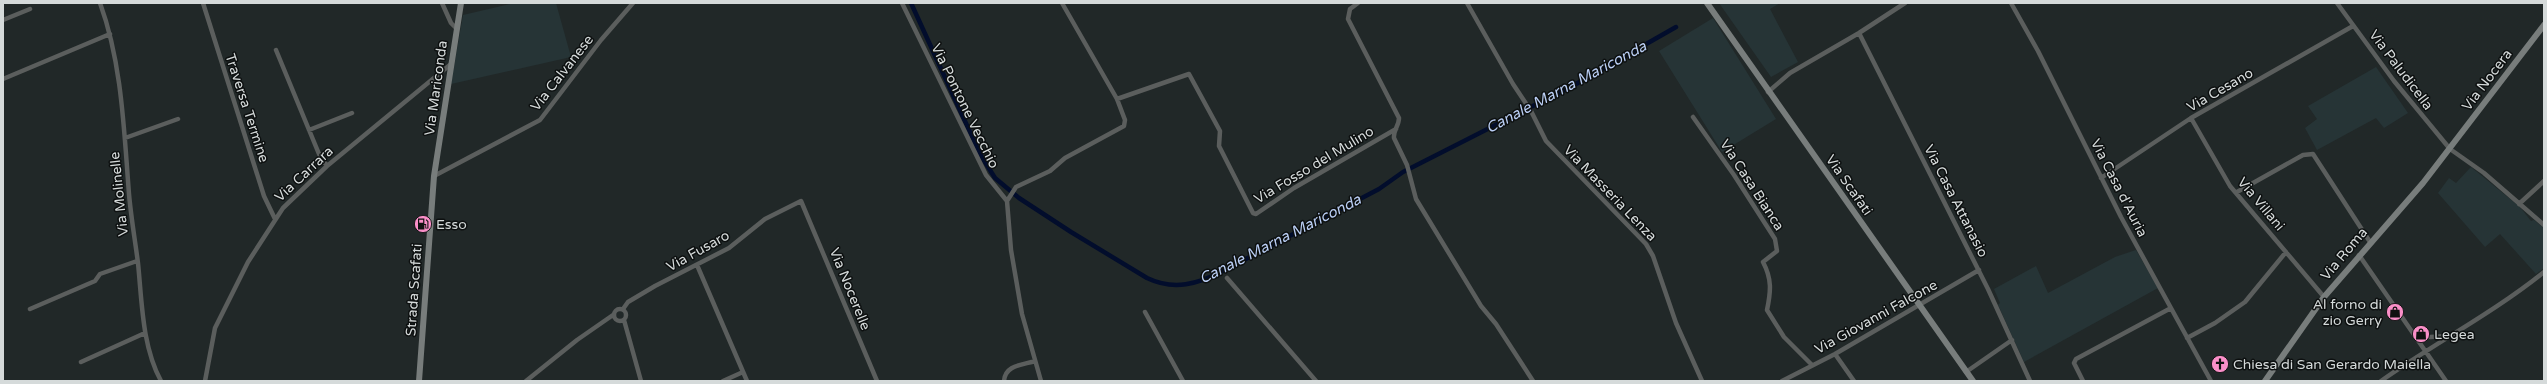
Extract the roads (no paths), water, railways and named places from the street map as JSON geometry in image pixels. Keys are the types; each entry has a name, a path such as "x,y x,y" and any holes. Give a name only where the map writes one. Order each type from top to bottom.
{"street":[{"name":"Via Molinelle","path":"100,3 110,34 125,138 129,195 146,333 152,364 161,381"},
{"name":"Traversa Termine","path":"203,3 264,196 275,219"},
{"path":"442,3 451,23 457,29"},
{"name":"Via Mariconda","path":"434,176 461,3"},
{"name":"Via Calvanese","path":"434,176 540,120 601,40 633,3"},
{"name":"Via Pontone Vecchio","path":"902,3 986,175 1008,199"},
{"path":"1041,381 1022,314 1011,250 1008,199 1016,187 1050,171 1065,158 1124,126 1125,120 1117,99 1062,3"},
{"name":"Via Fosso del Mulino","path":"1117,99 1189,74 1220,131 1220,146 1253,212 1256,214 1294,188 1396,129 1399,118 1348,19 1350,9 1358,3"},
{"name":"Via Masseria Lenza","path":"1467,3 1531,112 1546,141 1646,244 1653,256 1676,323 1702,381"},
{"name":"Via Scafati","path":"1707,3 1768,92 1973,381"},
{"path":"1768,92 1790,73 1859,33 1905,3"},
{"name":"Via Casa d'Auria","path":"2011,3 2035,45 2101,178 2211,381"},
{"name":"Via Paludicella","path":"2337,3 2398,86 2450,149 2484,173 2544,225"},
{"path":"3,20 30,9"},
{"name":"Via Nocera","path":"2450,149 2544,25"},
{"name":"Via Cesano","path":"2101,178 2191,118 2353,26"},
{"name":"Via Casa Attanasio","path":"1859,33 1979,270 2030,381"},
{"path":"3,79 110,34"},
{"path":"276,50 318,154 327,166"},
{"name":"Via Carrara","path":"205,381 215,328 248,262 275,219 300,190 327,166 451,64"},
{"path":"309,130 352,113"},
{"name":"Via Casa Bianca","path":"1693,117 1734,175 1775,239 1777,251 1763,262 1770,275 1772,290 1767,310 1784,337 1812,365"},
{"name":"Via Villani","path":"2191,118 2221,172 2324,297"},
{"path":"125,138 178,119"},
{"path":"1396,129 1394,138 1407,165 1416,199 1481,306 1496,324 1533,381"},
{"name":"Via Roma","path":"2265,381 2324,297 2370,242 2417,191 2450,149"},
{"path":"2237,192 2303,155 2313,154 2370,242"},
{"name":"Strada Scafati","path":"420,381 434,176"},
{"path":"2519,204 2544,181"},
{"name":"Via Fusaro","path":"526,381 582,336 613,315 616,310 622,309 628,302 729,248 765,219 798,202 801,201 803,205"},
{"name":"Via Nocerelle","path":"803,205 877,381"},
{"path":"2187,338 2215,323 2245,302 2286,252"},
{"path":"2359,255 2446,381"},
{"path":"30,309 95,281 100,274 137,261"},
{"path":"697,265 748,381"},
{"name":"Via Giovanni Falcone","path":"1782,381 1835,354 1979,270"},
{"path":"2382,381 2425,351 2452,336 2510,299 2544,272"},
{"path":"1227,278 1316,381"},
{"path":"2083,381 2074,363 2076,359 2171,308"},
{"path":"622,309 626,314 624,320 641,381"},
{"path":"1145,312 1183,381"},
{"path":"613,315 616,320 624,320"},
{"path":"81,362 146,333"},
{"path":"2430,337 2452,336"},
{"path":"1966,372 2012,340"},
{"path":"1835,354 1854,381"},
{"path":"1004,381 1004,375 1009,369 1035,361"},
{"path":"723,381 743,372"}],"waterway":[{"name":"Canale Marna Mariconda","path":"911,3 980,154 995,178 1019,198 1071,232 1147,278 1157,282 1176,285 1195,282 1214,276 1379,189 1403,172 1576,84 1676,27"}],"place":[{"name":"Esso","path":"423,224"},
{"name":"Al forno di zio Gerry","path":"2395,312"},
{"name":"Legea","path":"2421,334"},
{"name":"Chiesa di San Gerardo Maiella","path":"2220,364"}]}
